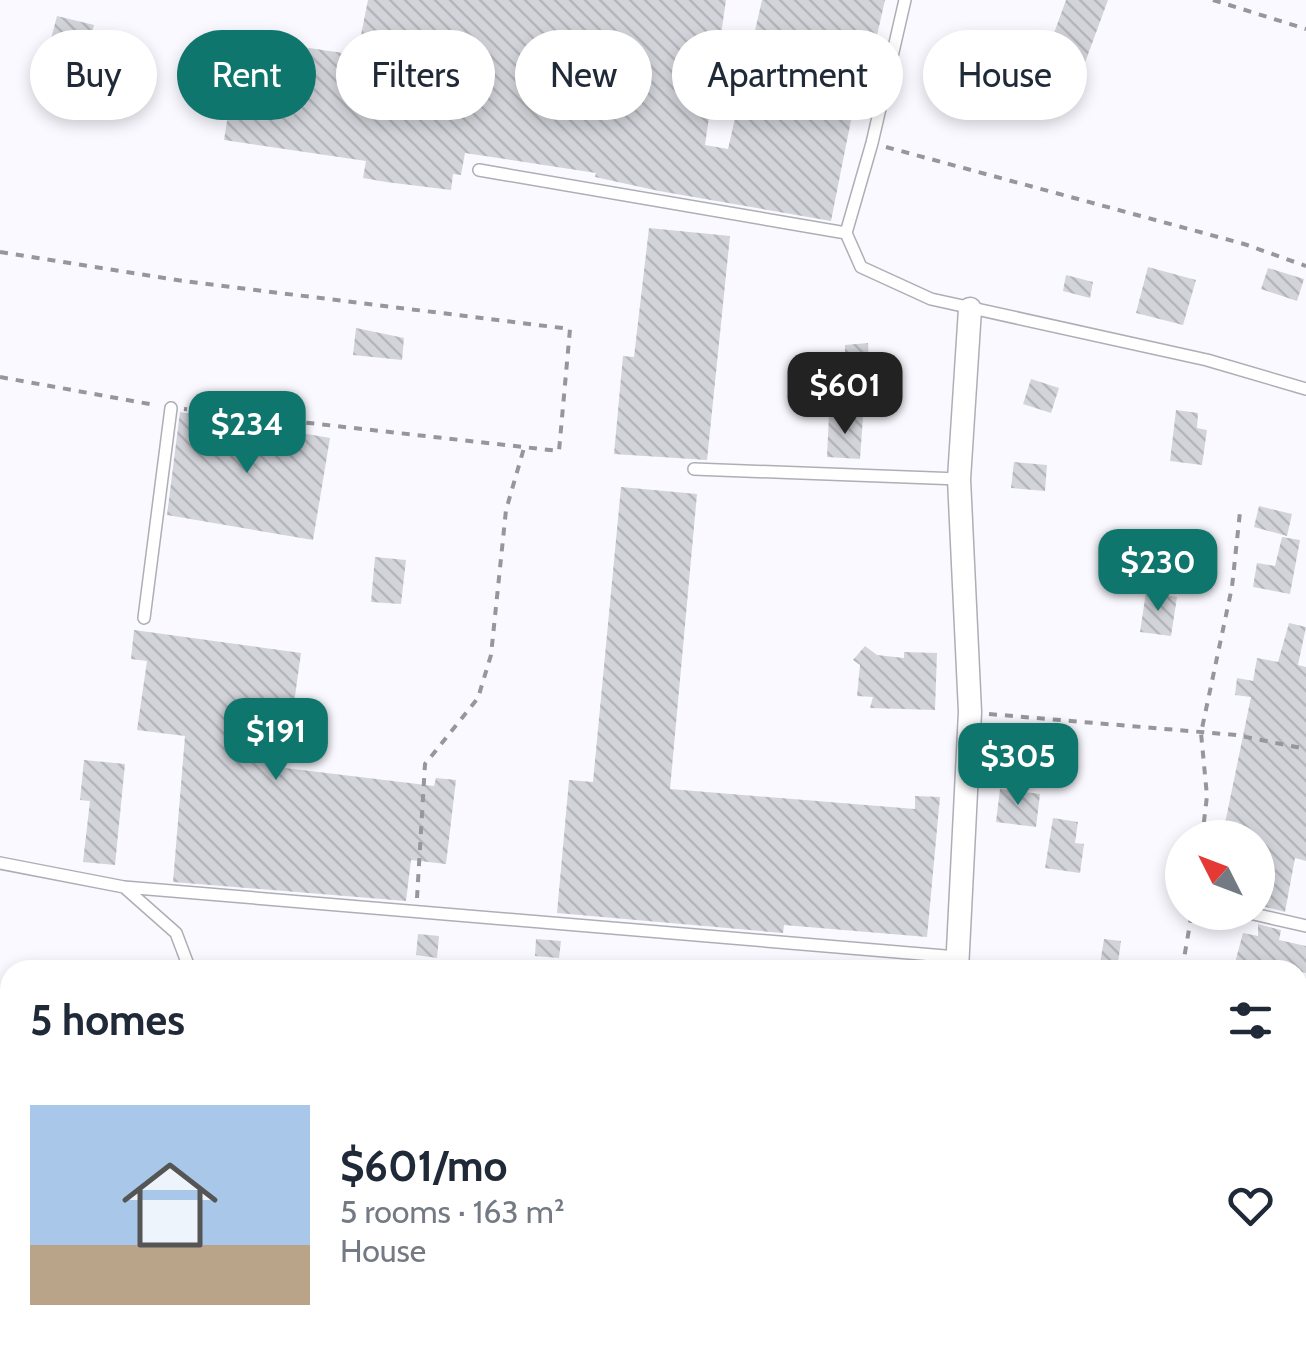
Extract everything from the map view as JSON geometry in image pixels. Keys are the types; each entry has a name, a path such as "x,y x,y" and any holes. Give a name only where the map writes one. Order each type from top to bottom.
{"street":[{"path":"957,960 970,712 959,480 970,309"}],"lane":[{"path":"904,0 872,143 846,233 862,268 931,299 1207,360 1306,389"},
{"path":"479,170 846,233"},
{"path":"144,618 171,408"},
{"path":"694,468 959,480"},
{"path":"0,863 124,887 925,960"},
{"path":"124,887 176,933 186,960"},
{"path":"1275,919 1306,926"}],"path":[{"path":"1212,0 1306,29"},
{"path":"872,143 1244,244 1306,266"},
{"path":"0,252 184,281 570,328 559,451 171,408 0,377"},
{"path":"416,912 425,764 478,698 491,655 506,510 524,448"},
{"path":"1205,820 1208,796 1200,733 1232,587 1240,512"},
{"path":"970,712 1236,734 1306,749"},
{"path":"1184,960 1189,930"}],"building":[{"path":"368,0 726,0 722,30 672,30 672,120 709,120 705,145 728,149 735,120 851,120 831,221 659,191 595,177 596,173 465,153 461,175 453,174 451,190 386,182 363,178 366,161 224,140 227,120 316,120 316,49 336,52 336,120 495,120 495,30 362,30"},
{"path":"762,0 885,0 878,30 755,30"},
{"path":"1066,0 1108,0 1087,57 1087,30 1055,30"},
{"path":"57,16 94,25 93,30 53,30"},
{"path":"649,228 730,236 707,460 614,454 623,356 634,357"},
{"path":"1148,267 1196,280 1183,325 1136,313"},
{"path":"1268,268 1304,279 1297,301 1261,289"},
{"path":"1066,275 1093,282 1090,298 1063,291"},
{"path":"356,328 404,338 402,360 353,355"},
{"path":"868,343 870,381 845,381 845,345"},
{"path":"1031,379 1059,388 1051,413 1023,404"},
{"path":"1176,410 1198,413 1197,428 1207,430 1202,465 1170,461"},
{"path":"180,412 330,438 313,540 167,515"},
{"path":"829,415 863,417 860,459 827,457"},
{"path":"1014,462 1047,465 1045,491 1011,488"},
{"path":"621,487 697,494 670,789 915,809 915,796 940,797 927,937 784,925 783,933 557,913 569,780 593,782"},
{"path":"1259,506 1292,514 1287,536 1254,527"},
{"path":"1282,537 1300,540 1290,594 1253,587 1257,563 1275,566"},
{"path":"375,557 406,560 401,604 371,602"},
{"path":"1146,592 1177,597 1171,636 1140,632"},
{"path":"1289,623 1306,627 1298,665 1306,667 1306,861 1295,858 1285,912 1275,909 1275,820 1226,820 1251,697 1235,695 1237,678 1253,681 1257,658 1278,662"},
{"path":"134,630 301,653 285,768 434,786 436,778 456,780 446,864 411,860 406,901 173,882 185,736 137,730 147,661 131,659"},
{"path":"865,646 877,655 904,658 904,652 937,653 935,710 870,708 873,697 857,696 860,665 853,660"},
{"path":"84,760 125,764 115,865 83,862 90,801 80,800"},
{"path":"1000,789 1040,794 1036,827 996,822"},
{"path":"1053,818 1078,822 1075,843 1084,844 1080,873 1045,868"},
{"path":"1258,930 1281,930 1279,940 1306,946 1306,960 1236,960 1243,933 1258,936"},
{"path":"418,934 439,936 437,958 416,955"},
{"path":"536,939 561,941 559,958 535,956"},
{"path":"1104,939 1121,941 1118,960 1101,960"}]}
